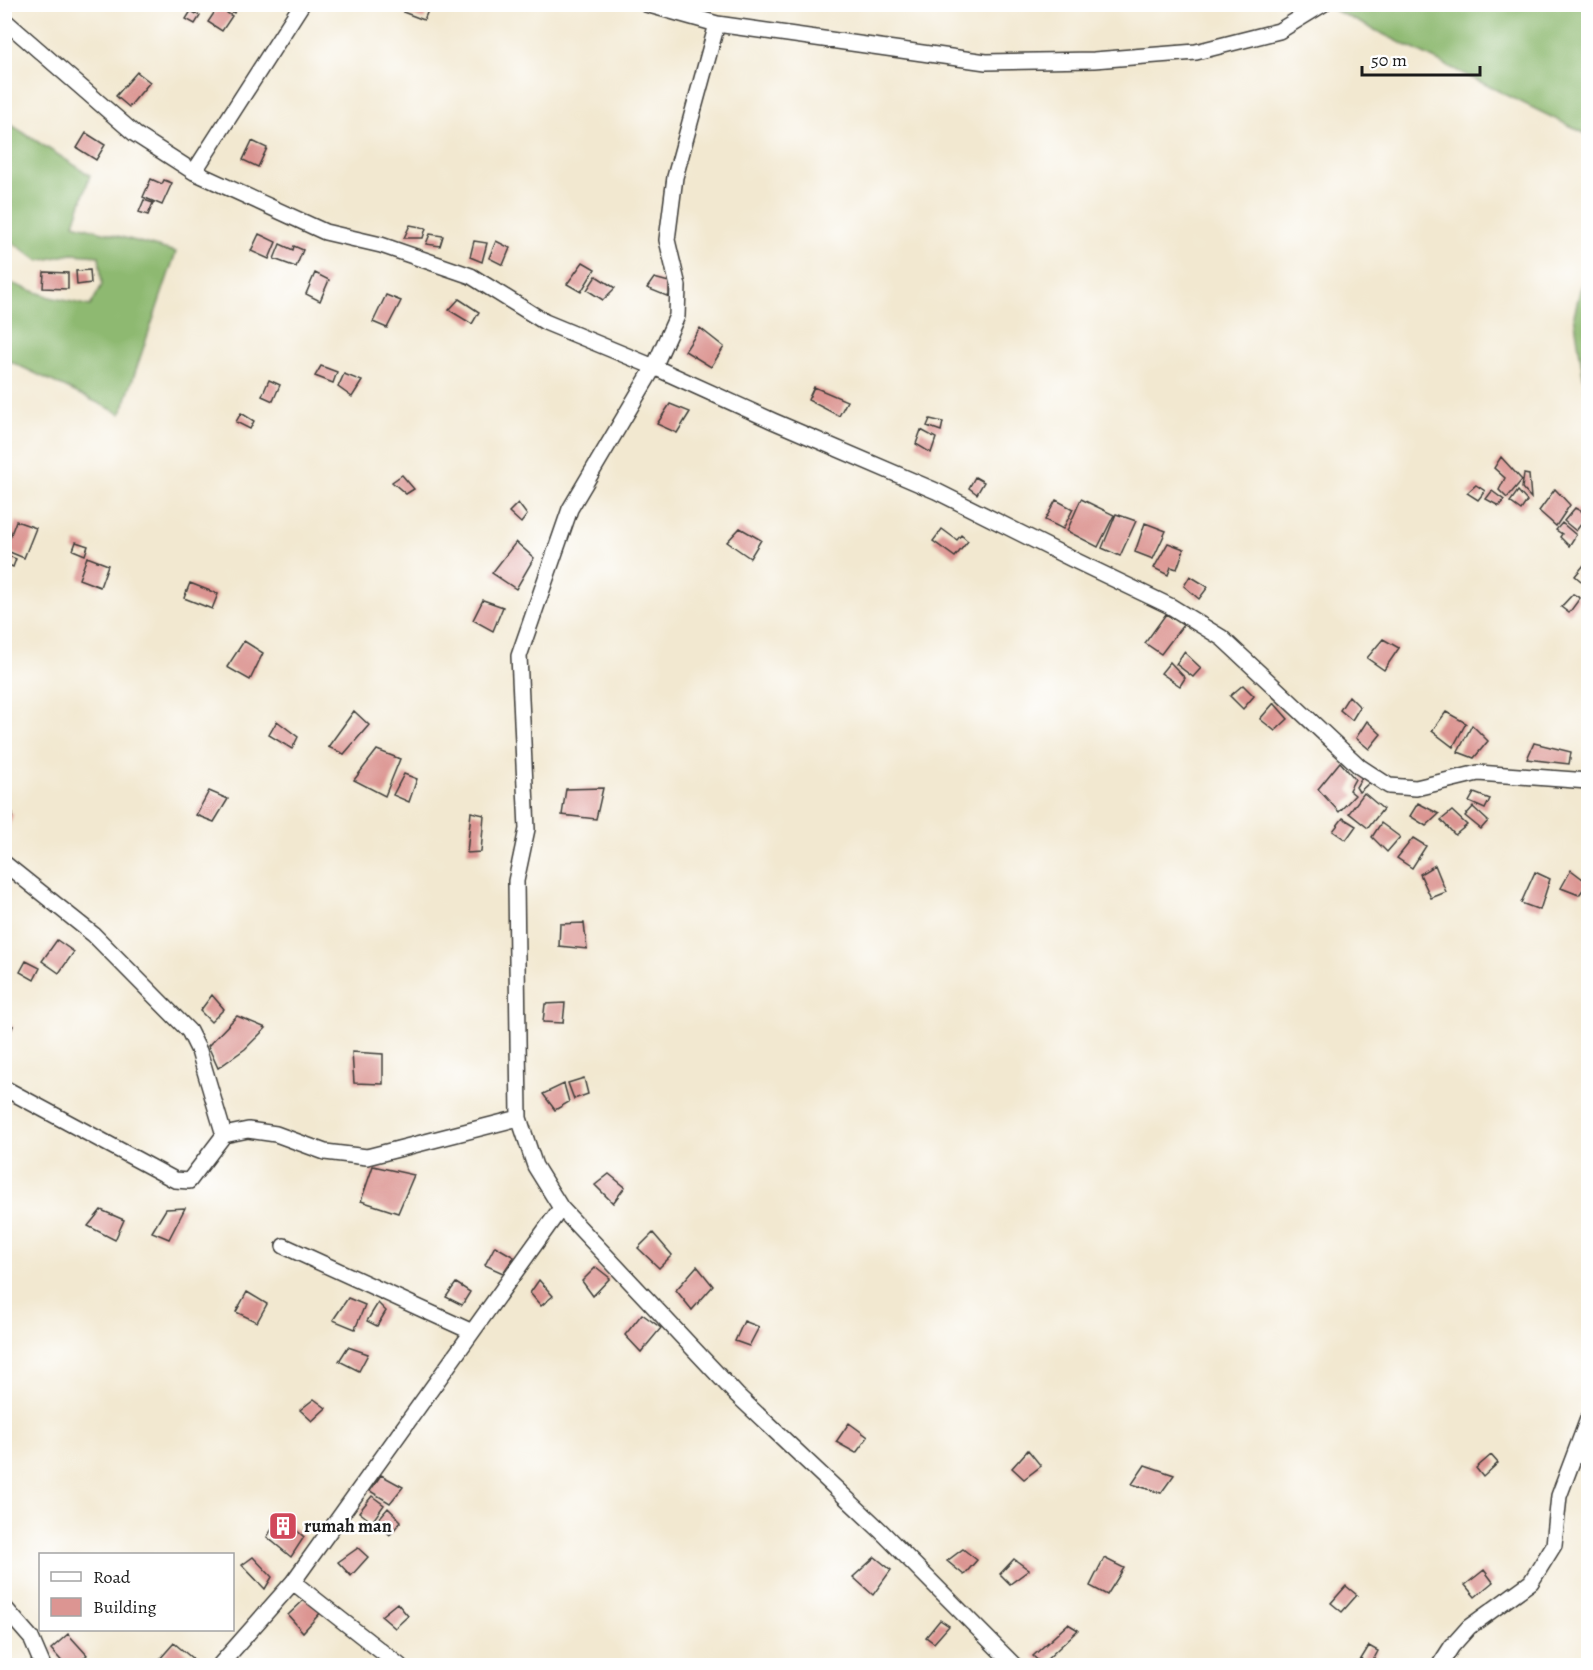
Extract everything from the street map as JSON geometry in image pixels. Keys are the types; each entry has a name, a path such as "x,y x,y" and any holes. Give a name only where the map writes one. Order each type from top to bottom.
{"street":[{"path":"194,172 302,4"},
{"path":"646,4 717,24 986,62 1094,60 1196,52 1279,31 1323,4"},
{"path":"4,20 135,134 194,172 325,232 381,245 471,276 546,322 936,491 1170,606 1222,638 1360,767 1389,786 1416,788 1478,773 1588,781"},
{"path":"717,24 675,177 667,240 678,286 677,316 654,367 570,509 519,656 527,829 516,881 519,1118 535,1166 561,1208 737,1395 881,1531 1015,1665"},
{"path":"4,863 94,935 189,1030 199,1051 224,1135"},
{"path":"4,1088 175,1180 189,1181 224,1135 248,1130 267,1133 325,1152 368,1157 519,1118"},
{"path":"219,1665 293,1582 470,1331 561,1208"},
{"path":"284,1246 470,1331"},
{"path":"1438,1665 1469,1627 1531,1582 1554,1545 1559,1496 1588,1419"},
{"path":"293,1582 400,1665"},
{"path":"4,1607 31,1638 44,1665"}],"green space":[{"path":"1324,5 1588,5 1588,135"},
{"path":"5,121 90,175 74,224 176,252 121,414 5,359 5,281 50,297 90,306 102,285 99,256 72,254 39,261 5,237 5,226 11,202 5,197"},
{"path":"1588,259 1588,409 1574,315"}],"building":[{"path":"217,4 239,4 234,13"},
{"path":"406,4 421,4 429,8 424,20 403,12"},
{"path":"218,7 232,16 222,31 208,22"},
{"path":"191,11 200,16 195,24 186,19"},
{"path":"137,72 150,82 129,107 116,96"},
{"path":"86,133 105,145 96,160 77,148"},
{"path":"252,141 267,148 258,167 243,160"},
{"path":"151,179 162,184 164,180 172,183 162,205 143,197"},
{"path":"144,200 153,203 148,215 139,212"},
{"path":"410,225 426,228 423,238 404,238"},
{"path":"259,234 276,242 269,259 251,251"},
{"path":"430,234 443,236 440,246 426,244"},
{"path":"474,241 487,243 482,262 470,257"},
{"path":"496,241 510,248 503,265 489,258"},
{"path":"280,244 293,250 294,246 303,250 296,267 274,259"},
{"path":"583,262 595,269 581,292 567,284"},
{"path":"90,270 91,283 77,285 76,271"},
{"path":"44,272 68,273 68,289 43,288"},
{"path":"315,273 329,280 320,301 306,294"},
{"path":"596,276 615,288 603,300 587,290"},
{"path":"654,278 669,282 669,297 647,288"},
{"path":"386,295 401,301 387,328 373,322"},
{"path":"459,299 479,312 472,324 449,310"},
{"path":"700,328 724,347 711,367 685,351"},
{"path":"321,366 337,372 333,383 315,376"},
{"path":"344,374 362,381 352,397 338,387"},
{"path":"269,380 280,385 273,401 262,396"},
{"path":"814,387 847,401 839,416 808,400"},
{"path":"670,404 690,412 677,433 657,424"},
{"path":"241,413 254,421 250,429 236,422"},
{"path":"930,419 943,422 941,431 927,426"},
{"path":"921,430 936,438 931,453 916,444"},
{"path":"1501,457 1522,480 1507,498 1499,490 1505,478 1494,468"},
{"path":"1524,474 1529,475 1531,498 1522,488"},
{"path":"402,475 414,489 406,494 392,482"},
{"path":"975,477 984,482 977,494 969,488"},
{"path":"1476,485 1485,491 1478,500 1467,493"},
{"path":"1555,489 1570,505 1556,526 1539,511"},
{"path":"1492,491 1504,500 1499,506 1486,499"},
{"path":"1518,491 1527,501 1521,510 1510,502"},
{"path":"1081,499 1114,515 1098,547 1067,531"},
{"path":"1056,500 1073,509 1063,529 1045,520"},
{"path":"518,503 527,515 521,523 509,512"},
{"path":"1575,508 1588,515 1576,531 1564,521"},
{"path":"1116,514 1136,521 1120,556 1102,548"},
{"path":"16,521 36,528 24,558 5,550"},
{"path":"1145,523 1166,531 1153,559 1135,552"},
{"path":"1562,523 1576,535 1569,546 1560,537 1562,534 1556,530"},
{"path":"740,528 761,540 750,558 727,542"},
{"path":"942,529 957,540 961,535 968,541 955,557 933,541"},
{"path":"76,542 88,546 85,555 73,550"},
{"path":"516,542 534,558 516,589 492,573"},
{"path":"1168,543 1184,549 1177,569 1171,567 1168,575 1154,568"},
{"path":"4,554 16,559 13,567 4,563"},
{"path":"87,557 108,565 100,587 79,579"},
{"path":"1588,560 1588,583 1586,585 1575,576"},
{"path":"1190,576 1208,587 1199,599 1184,586"},
{"path":"190,583 218,594 212,609 184,598"},
{"path":"1573,594 1580,598 1569,613 1561,607"},
{"path":"483,600 503,607 493,631 473,620"},
{"path":"1166,614 1183,625 1161,654 1145,643"},
{"path":"1383,639 1399,648 1384,670 1367,658"},
{"path":"244,641 263,653 250,680 227,667"},
{"path":"1184,652 1201,668 1193,677 1176,664"},
{"path":"1170,662 1185,678 1180,686 1161,673"},
{"path":"1243,685 1254,696 1243,709 1230,696"},
{"path":"1349,696 1360,707 1352,720 1340,710"},
{"path":"1274,703 1288,719 1275,731 1260,719"},
{"path":"354,711 369,725 344,754 328,747"},
{"path":"1446,712 1466,723 1453,747 1432,731"},
{"path":"277,721 298,737 292,749 269,735"},
{"path":"1367,721 1381,734 1369,749 1356,738"},
{"path":"1472,725 1488,741 1474,758 1458,752"},
{"path":"1534,743 1571,752 1569,764 1527,759"},
{"path":"377,750 400,759 385,796 354,780"},
{"path":"1340,762 1355,779 1349,790 1355,795 1339,812 1318,789"},
{"path":"404,774 417,779 409,802 393,795"},
{"path":"1362,777 1369,783 1359,792 1356,787"},
{"path":"603,788 596,819 562,815 566,789"},
{"path":"209,791 228,799 214,822 196,815"},
{"path":"1364,793 1383,809 1368,828 1349,813"},
{"path":"1474,793 1490,799 1485,809 1469,802"},
{"path":"1418,803 1439,814 1426,826 1410,816"},
{"path":"1473,807 1488,821 1481,829 1465,816"},
{"path":"4,811 13,814 5,837 4,837"},
{"path":"1452,811 1467,825 1455,835 1441,820"},
{"path":"471,812 484,815 481,852 467,853"},
{"path":"1343,818 1356,826 1346,840 1333,831"},
{"path":"1381,823 1400,837 1387,852 1372,837"},
{"path":"1413,838 1426,846 1412,868 1397,858"},
{"path":"1435,865 1446,892 1431,898 1420,874"},
{"path":"1571,870 1588,883 1579,895 1561,888"},
{"path":"1535,872 1550,879 1540,910 1521,903"},
{"path":"584,923 587,949 559,946 560,924"},
{"path":"57,940 74,952 59,973 42,961"},
{"path":"26,961 40,968 34,980 20,972"},
{"path":"212,995 224,1009 211,1022 200,1011"},
{"path":"565,1003 563,1023 543,1022 545,1004"},
{"path":"237,1016 266,1028 245,1049 218,1068 208,1046"},
{"path":"4,1022 13,1026 8,1038 4,1036"},
{"path":"352,1052 383,1054 383,1084 354,1083"},
{"path":"584,1078 588,1094 574,1099 568,1083"},
{"path":"564,1084 569,1102 555,1110 543,1094"},
{"path":"373,1166 414,1175 398,1213 361,1201"},
{"path":"609,1174 625,1187 613,1203 595,1185"},
{"path":"185,1208 169,1239 152,1232 166,1209"},
{"path":"101,1210 124,1220 115,1240 88,1226"},
{"path":"653,1233 672,1255 659,1268 638,1248"},
{"path":"495,1246 514,1257 503,1273 485,1265"},
{"path":"697,1266 713,1286 692,1310 676,1290"},
{"path":"596,1267 610,1278 593,1296 582,1281"},
{"path":"539,1280 553,1296 541,1306 530,1293"},
{"path":"456,1283 470,1292 462,1305 446,1297"},
{"path":"247,1292 267,1304 257,1322 236,1312"},
{"path":"348,1298 365,1305 355,1329 333,1320"},
{"path":"378,1303 386,1311 377,1326 367,1321"},
{"path":"642,1314 661,1328 641,1352 625,1335"},
{"path":"744,1321 759,1327 749,1346 735,1341"},
{"path":"348,1347 368,1354 359,1371 339,1361"},
{"path":"314,1399 326,1408 312,1421 300,1410"},
{"path":"849,1423 868,1437 856,1453 836,1442"},
{"path":"1028,1450 1041,1466 1024,1479 1012,1468"},
{"path":"1491,1455 1498,1463 1483,1477 1476,1468"},
{"path":"1145,1465 1174,1475 1161,1493 1132,1484"},
{"path":"381,1475 403,1487 390,1503 370,1491"},
{"path":"372,1496 384,1505 372,1522 359,1512"},
{"path":"388,1508 401,1521 390,1535 376,1522"},
{"name":"rumah man","path":"280,1516 304,1537 291,1557 267,1537"},
{"name":"rumah man","path":"358,1548 368,1557 351,1576 338,1562"},
{"path":"963,1549 977,1560 964,1575 947,1561"},
{"name":"rumah man","path":"253,1557 272,1577 265,1589 242,1565"},
{"path":"875,1557 891,1570 873,1595 853,1577"},
{"path":"1104,1558 1124,1568 1107,1595 1090,1586"},
{"path":"1014,1559 1029,1570 1010,1584 1000,1574"},
{"path":"1484,1570 1493,1582 1475,1597 1465,1585"},
{"path":"1346,1586 1357,1595 1342,1612 1331,1603"},
{"path":"306,1598 322,1611 303,1632 288,1615"},
{"path":"397,1603 408,1616 395,1628 381,1616"},
{"path":"940,1620 949,1626 934,1643 926,1637"},
{"path":"1068,1624 1078,1630 1042,1664 1033,1656"},
{"path":"68,1634 87,1655 75,1666 66,1666 51,1649"},
{"path":"174,1643 193,1659 186,1666 167,1666 159,1660"},
{"path":"1369,1646 1378,1651 1370,1666 1360,1666 1358,1664"}],"place":[{"name":"rumah man","path":"283,1526"}]}
